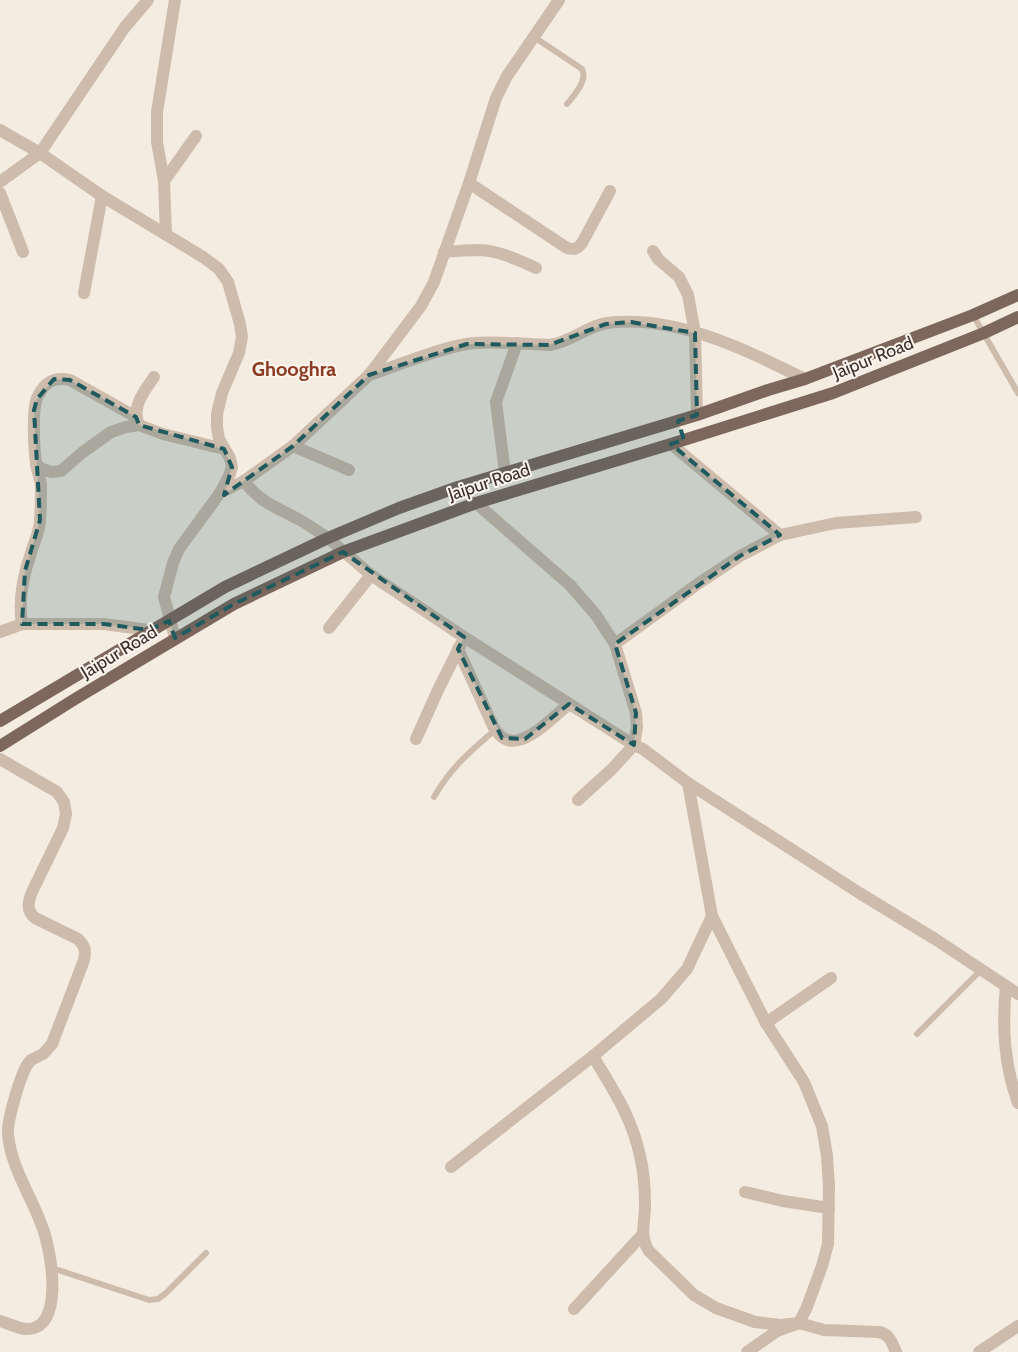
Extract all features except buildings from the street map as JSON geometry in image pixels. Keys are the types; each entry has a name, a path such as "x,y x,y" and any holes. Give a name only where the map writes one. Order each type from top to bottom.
{"main road":[{"name":"Jaipur Road","path":"0,721 149,630 170,621 224,587 328,538 399,508 458,487 678,421 805,379 973,315 1018,295"},
{"name":"Jaipur Road","path":"0,746 175,638 234,604 343,552 476,503 684,440 833,392 984,333 1018,317"},
{"path":"678,421 684,440"}],"street":[{"path":"0,182 40,152 126,27 148,0"},
{"path":"166,234 164,181 157,142 158,112 175,0"},
{"path":"220,493 244,481 293,446 369,375 421,306 434,282 469,183 496,98 507,76 559,0"},
{"path":"0,130 40,152 102,196 203,257 219,270 228,282 242,337 239,353 225,386 217,414 217,427 219,439 230,458 232,467 220,493 179,549 173,564 164,597 175,638"},
{"path":"164,181 196,136"},
{"path":"469,183 567,248 574,250 582,243 610,190"},
{"path":"0,193 23,252"},
{"path":"84,293 102,196"},
{"path":"444,252 481,250 509,256 536,268"},
{"path":"653,251 658,259 679,277 688,295 694,333 697,415"},
{"path":"369,375 467,344 549,345 562,342 606,324 630,322 659,324 694,333 754,354 805,379"},
{"path":"505,473 496,402 517,344"},
{"path":"138,421 143,394 154,377"},
{"path":"22,624 21,593 25,571 39,529 40,520 41,485 36,464 34,410 37,399 45,386 54,379 70,380 163,434 224,449"},
{"path":"36,464 42,469 51,472 61,471 111,432 138,421"},
{"path":"671,444 780,535"},
{"path":"293,446 349,470"},
{"path":"244,481 253,493 264,502 301,520 328,538 371,575 461,643 568,704 643,750 688,783 1018,994"},
{"path":"476,503 570,585 596,614 615,644 636,712 637,727 634,745 612,769 578,800"},
{"path":"615,644 740,556 780,535 836,523 916,517"},
{"path":"328,628 371,575"},
{"path":"0,632 22,624 104,624 149,630"},
{"path":"461,643 496,730 502,738 511,742 526,739 568,704"},
{"path":"416,739 461,643"},
{"path":"0,759 56,792 64,802 66,814 63,828 32,892 28,908 30,914 35,918 84,944 86,951 52,1044 43,1054 31,1060 27,1065 9,1121 8,1134 15,1163 44,1234 52,1268 52,1300 48,1316 43,1324 36,1328 25,1329 0,1321"},
{"path":"688,783 712,916 766,1023 804,1082 822,1126 828,1166 828,1244 807,1307 799,1323 777,1331 747,1352"},
{"path":"452,1167 661,999 687,969 712,916"},
{"path":"766,1023 832,978"},
{"path":"1006,986 1003,1018 1004,1045 1011,1082 1018,1103"},
{"path":"592,1056 624,1108 635,1133 644,1182 645,1208 642,1236 648,1251 694,1295 716,1308 756,1322 781,1325 799,1323 824,1330 858,1330 884,1333 889,1337 896,1352"},
{"path":"745,1192 783,1201 829,1208"},
{"path":"574,1309 642,1236"},
{"path":"979,1352 1018,1326"}],"lane":[{"path":"534,37 584,73 583,81 567,104"},
{"path":"973,315 1018,393"},
{"path":"434,797 445,778 456,765 496,730"},
{"path":"917,1034 981,970"},
{"path":"52,1268 149,1300 158,1299 166,1294 206,1253"}],"highlighted area":[{"path":"631,322 695,333 697,415 678,421 684,440 671,444 780,535 740,556 615,644 636,713 634,745 569,704 525,739 502,738 458,649 464,637 343,552 234,604 175,638 169,621 149,630 104,624 22,624 25,571 40,520 34,410 37,399 54,379 70,380 136,417 139,425 224,449 232,467 224,495 293,446 369,375 467,344 549,345 606,324"}],"district":[{"name":"Ghooghra","path":"294,369"}]}
